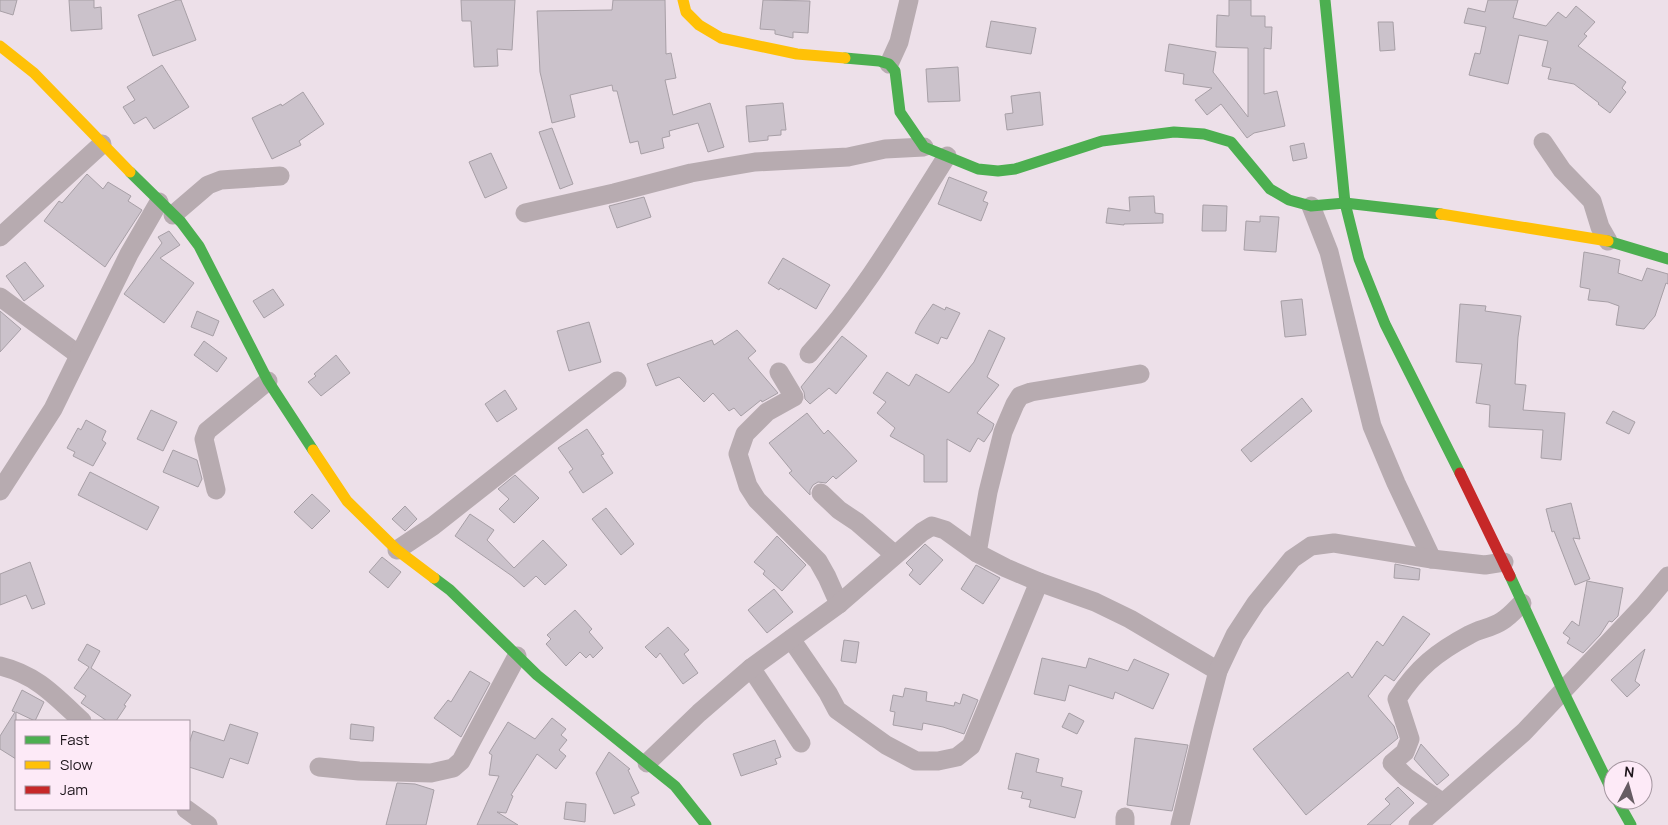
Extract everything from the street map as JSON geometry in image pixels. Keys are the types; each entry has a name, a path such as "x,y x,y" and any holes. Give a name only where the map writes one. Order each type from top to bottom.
{"street":[{"path":"683,0 686,12 699,25 721,38 796,54 880,61 888,64 895,72 900,112 924,147"},
{"path":"888,64 899,42 910,0"},
{"path":"1325,0 1345,203 1359,259 1385,324 1504,562 1603,773"},
{"path":"0,46 34,73 181,222 199,246 268,381 347,501 397,550 450,590 518,656 565,698 675,786 706,825"},
{"path":"525,213 691,173 755,162 848,157 886,149 924,147 978,169 998,171 1015,169 1102,141 1174,132 1218,136 1231,142 1248,160 1270,189 1289,200 1310,206 1345,203 1433,213 1608,241 1668,259"},
{"path":"1543,142 1562,170 1592,201 1600,227 1608,241"},
{"path":"0,237 102,144"},
{"path":"809,354 831,330 891,245 947,156"},
{"path":"0,491 53,409 129,254 166,208 221,180 280,176"},
{"path":"1310,206 1329,252 1372,426 1396,483 1432,559"},
{"path":"0,297 79,354"},
{"path":"779,372 794,397 767,412 745,434 738,454 748,486 757,500 818,561 839,604"},
{"path":"977,553 988,492 1003,432 1020,396 1031,392 1140,374"},
{"path":"216,490 204,439 207,431 268,381"},
{"path":"397,550 433,526 617,381"},
{"path":"821,493 895,555"},
{"path":"647,763 699,713 751,668 839,604 922,532 932,526 945,530 977,553 1006,568 1095,602 1130,619 1218,671"},
{"path":"1180,825 1218,671 1235,635 1256,603 1292,559 1311,546 1334,543 1432,559 1485,565 1504,562"},
{"path":"1418,825 1524,732 1643,606 1668,576"},
{"path":"790,639 828,693 837,710 886,745 916,761 938,762 957,757 971,746 1039,582"},
{"path":"1443,803 1406,777 1392,763 1405,752 1410,739 1397,699 1406,684 1425,663 1445,648 1471,634 1502,622 1522,603"},
{"path":"319,767 359,771 431,773 452,768 461,761 518,656"},
{"path":"0,666 18,671 45,686 81,720"},
{"path":"751,668 801,743"},
{"path":"187,810 208,825"},
{"path":"1622,810 1631,825"}],"building":[{"path":"0,0 17,0 13,15 0,11"},
{"path":"69,0 94,0 94,8 101,7 102,29 71,31"},
{"path":"181,0 196,40 153,56 138,15"},
{"path":"461,0 515,0 512,50 497,49 498,66 474,67 471,21 462,21"},
{"path":"613,0 665,0 666,54 671,53 676,78 665,80 673,115 710,103 724,147 708,152 698,123 669,131 670,136 662,138 664,148 641,154 638,141 630,143 617,91 613,91 612,85 570,95 575,117 552,123 540,72 537,11 612,10"},
{"path":"763,0 810,1 808,33 793,32 793,38 775,34 775,30 760,29"},
{"path":"1229,0 1251,0 1251,16 1265,16 1265,27 1272,27 1271,49 1264,48 1264,94 1277,91 1285,126 1254,133 1247,138 1221,104 1207,115 1195,100 1212,88 1183,84 1184,74 1165,71 1169,44 1216,52 1213,72 1248,117 1248,48 1216,47 1217,15 1229,16"},
{"path":"1488,0 1518,0 1513,18 1546,26 1558,12 1566,18 1576,6 1595,22 1584,34 1587,36 1578,46 1626,82 1622,88 1626,92 1610,113 1574,84 1548,79 1551,68 1542,66 1548,41 1519,35 1508,84 1469,75 1475,53 1480,54 1486,27 1464,23 1468,8 1485,12"},
{"path":"991,21 1036,28 1031,54 986,47"},
{"path":"1378,22 1393,22 1395,50 1380,51"},
{"path":"162,65 189,107 154,129 146,117 134,124 123,107 135,100 127,87"},
{"path":"958,67 960,101 928,102 926,69"},
{"path":"303,92 324,124 299,141 301,145 272,159 252,118 281,104 282,106"},
{"path":"1040,92 1043,125 1007,130 1005,114 1013,113 1011,96"},
{"path":"783,103 786,130 781,130 781,135 768,136 768,140 749,142 746,106"},
{"path":"552,128 573,184 560,189 539,132"},
{"path":"1304,143 1307,158 1293,161 1290,146"},
{"path":"491,153 507,188 485,198 469,162"},
{"path":"87,174 103,189 108,182 131,196 128,201 142,210 105,267 44,221 59,201 62,203"},
{"path":"949,177 987,192 983,201 988,203 981,221 938,204"},
{"path":"1154,196 1155,213 1163,214 1163,223 1124,225 1106,223 1108,208 1130,211 1129,197"},
{"path":"644,197 651,217 617,228 609,206"},
{"path":"1203,205 1227,206 1226,231 1202,231"},
{"path":"1260,216 1279,217 1276,252 1244,250 1246,221 1260,222"},
{"path":"169,231 180,245 160,258 194,283 164,323 124,294 162,243 158,237"},
{"path":"1584,252 1620,260 1618,273 1642,281 1647,268 1668,274 1668,284 1666,283 1655,316 1644,329 1616,325 1619,306 1608,302 1588,300 1590,289 1580,287"},
{"path":"783,258 830,285 816,309 768,283"},
{"path":"25,262 44,286 24,301 6,276"},
{"path":"273,289 284,305 264,318 253,301"},
{"path":"1302,299 1306,335 1285,337 1281,301"},
{"path":"933,304 945,310 946,307 960,313 947,339 941,337 938,344 915,333"},
{"path":"1460,304 1486,306 1485,311 1521,316 1515,384 1526,385 1523,410 1565,413 1561,460 1541,458 1543,430 1489,427 1490,405 1476,403 1482,364 1456,362"},
{"path":"0,311 21,329 0,352"},
{"path":"197,311 219,321 213,336 191,327"},
{"path":"589,322 601,362 569,371 557,331"},
{"path":"737,330 756,351 748,358 778,393 762,402 761,400 741,416 734,408 729,411 713,393 704,402 679,377 656,386 647,364 712,340 714,345"},
{"path":"989,330 1005,338 987,377 999,385 977,413 994,424 992,430 984,442 978,438 970,452 947,439 947,482 924,482 924,455 890,436 895,428 877,413 886,402 873,393 887,372 909,386 916,374 949,393 974,362"},
{"path":"842,336 867,356 836,394 829,388 810,404 805,399 801,387"},
{"path":"204,341 227,358 217,372 194,355"},
{"path":"336,355 350,373 321,396 308,382 316,376 314,374"},
{"path":"505,390 517,409 497,422 485,404"},
{"path":"1302,398 1312,411 1251,462 1241,450"},
{"path":"151,410 177,422 163,451 137,439"},
{"path":"1613,411 1635,422 1629,434 1606,423"},
{"path":"807,413 824,434 828,430 857,461 836,479 833,476 826,483 818,482 813,485 810,495 789,473 792,471 769,443"},
{"path":"86,420 106,431 102,440 106,443 93,466 73,456 75,452 67,448 78,428 81,430"},
{"path":"587,429 604,454 601,455 613,473 583,493 569,472 573,469 558,448"},
{"path":"173,450 197,460 202,479 198,487 163,472"},
{"path":"90,472 159,507 147,530 78,495"},
{"path":"515,475 539,498 514,523 499,509 509,499 498,489"},
{"path":"312,494 330,511 312,529 294,512"},
{"path":"1571,503 1580,539 1573,538 1590,579 1575,585 1554,531 1552,532 1546,509"},
{"path":"405,506 417,519 405,531 392,519"},
{"path":"606,508 634,544 621,555 592,519"},
{"path":"470,514 494,530 487,540 514,568 543,540 567,565 545,585 536,576 524,587 512,576 455,536"},
{"path":"777,536 806,565 782,591 763,574 765,571 754,562"},
{"path":"925,544 943,560 920,585 909,575 913,570 906,563"},
{"path":"382,557 401,572 388,588 369,572"},
{"path":"30,562 45,604 32,609 26,595 0,605 0,574"},
{"path":"1395,564 1420,569 1419,580 1394,578"},
{"path":"976,565 1000,578 983,604 961,589"},
{"path":"1587,581 1623,588 1618,616 1612,622 1609,621 1600,635 1583,653 1567,643 1570,638 1563,633 1572,621 1579,626"},
{"path":"774,589 793,612 767,633 748,610"},
{"path":"575,610 592,629 589,632 603,648 593,658 590,654 586,658 580,652 566,666 546,644 551,639 547,635"},
{"path":"1403,616 1430,634 1394,681 1385,675 1368,696 1394,726 1398,738 1306,815 1253,749 1348,672 1352,678 1377,641 1383,646"},
{"path":"668,627 689,650 684,654 698,673 683,684 660,653 656,658 645,647"},
{"path":"844,640 859,642 856,663 841,661"},
{"path":"87,644 100,651 91,668 131,695 117,720 106,720 81,703 86,696 74,688 89,667 78,660"},
{"path":"1645,649 1635,681 1640,685 1627,697 1611,680"},
{"path":"1042,658 1086,668 1089,658 1128,671 1134,659 1169,674 1153,709 1115,692 1113,699 1069,685 1065,701 1034,694"},
{"path":"470,671 490,683 461,737 434,718 448,700 451,702"},
{"path":"905,688 927,692 926,701 954,706 955,702 960,704 963,694 978,700 964,734 923,723 922,730 893,725 895,712 890,711 893,695 903,697"},
{"path":"22,690 44,702 35,720 16,712 15,758 0,749 0,736 15,712 12,711"},
{"path":"1069,713 1084,721 1077,734 1062,727"},
{"path":"552,718 566,729 561,735 567,740 559,750 566,756 556,769 537,754 511,795 513,796 506,813 497,812 518,825 477,825 499,776 489,775 492,755 489,753 508,722 535,739"},
{"path":"230,724 258,733 248,764 230,758 223,778 190,767 190,741 193,731 224,741"},
{"path":"351,724 374,727 373,741 350,739"},
{"path":"1135,738 1188,745 1172,811 1127,805"},
{"path":"775,740 781,757 775,759 777,764 741,776 733,754"},
{"path":"1421,744 1449,775 1437,785 1414,759"},
{"path":"609,752 630,769 628,770 639,793 631,797 635,805 614,814 596,773"},
{"path":"1016,753 1039,759 1036,772 1063,778 1061,786 1082,791 1075,818 1029,807 1031,800 1021,798 1023,792 1008,789"},
{"path":"397,783 415,784 434,790 426,825 386,825"},
{"path":"1398,787 1414,803 1390,825 1367,825 1390,804 1385,799"},
{"path":"566,802 586,804 585,822 564,819"}],"traffic: fast":[{"path":"1325,0 1345,203 1359,259 1385,324 1460,473"},
{"path":"845,58 879,61 889,64 895,71 900,112 924,147 978,169 998,171 1015,169 1102,141 1174,132 1204,134 1231,142 1270,189 1289,200 1311,206 1345,203 1441,214"},
{"path":"130,172 181,222 199,246 268,381 313,450"},
{"path":"1608,241 1668,259"},
{"path":"1510,576 1603,773"},
{"path":"434,578 450,590 537,675 675,786 706,825"},
{"path":"1623,810 1631,825"}],"traffic: slow":[{"path":"683,0 686,12 699,25 721,38 797,54 845,58"},
{"path":"0,46 34,73 130,172"},
{"path":"1441,214 1608,241"},
{"path":"313,450 347,501 397,550 434,578"}],"traffic: jam":[{"path":"1460,473 1510,576"}]}
